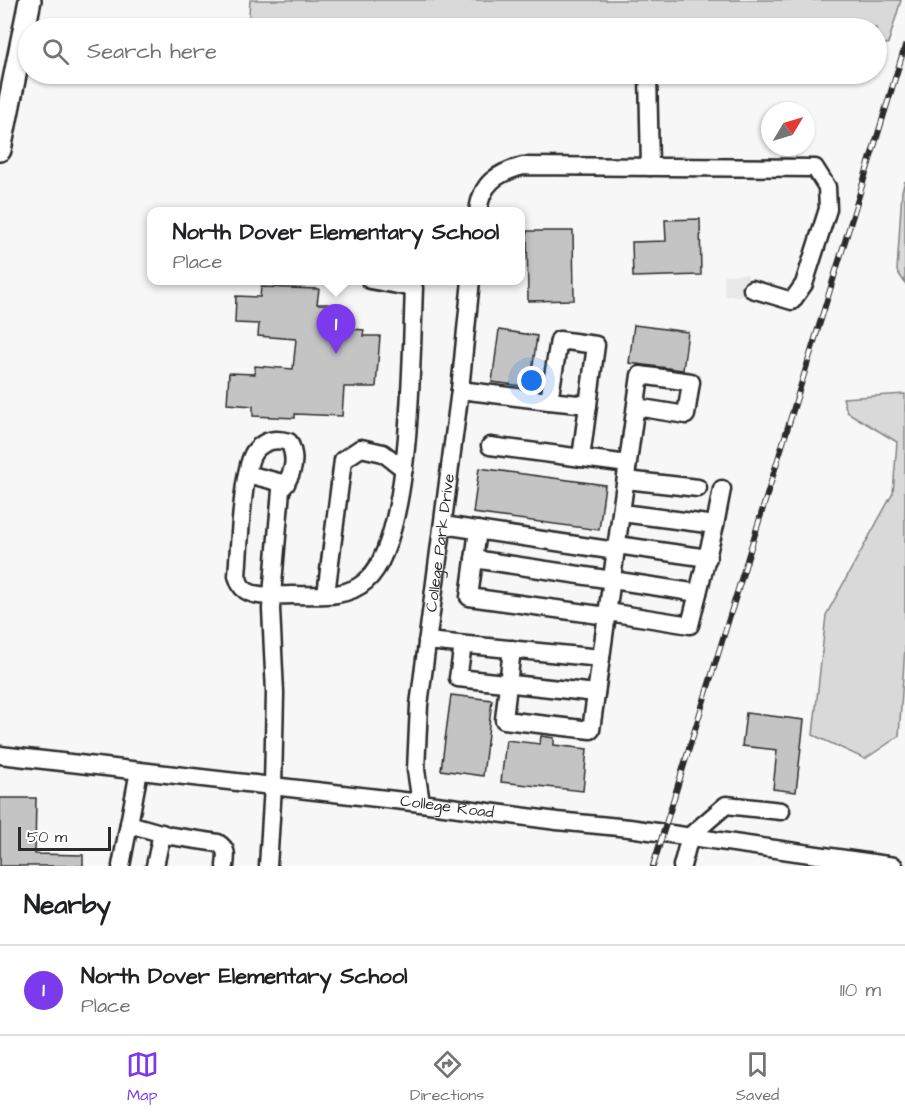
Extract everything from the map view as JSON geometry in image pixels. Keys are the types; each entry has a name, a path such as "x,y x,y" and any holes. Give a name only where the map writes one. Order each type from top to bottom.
{"main road":[{"path":"26,18 30,0"},
{"path":"0,150 18,60"}],"street":[{"path":"648,84 650,167"},
{"path":"478,207 479,198 491,181 504,171 523,166 816,168 826,187 828,208 804,284 792,301 752,289"},
{"path":"268,866 276,693 271,609 272,596 281,490 294,465 293,451 289,442 280,439 268,441 254,452 247,474 237,576 242,588 250,593 272,596 340,594 365,582 381,563 391,536 404,469 408,428 414,288 398,285"},
{"name":"College Park Drive","path":"421,803 416,770 419,705 460,390 470,285"},
{"path":"549,401 560,340 596,345 581,458"},
{"path":"460,390 588,405"},
{"path":"512,649 504,720 591,730 636,407"},
{"path":"490,446 581,458 627,472 698,488"},
{"path":"326,594 343,460 361,448 383,453 404,469"},
{"path":"247,474 286,483"},
{"path":"477,530 469,597 690,625 708,558 722,489"},
{"path":"622,513 715,525"},
{"path":"443,525 708,558"},
{"path":"474,559 698,593"},
{"path":"427,641 601,658"},
{"path":"463,645 458,678 596,693"},
{"name":"College Road","path":"0,755 690,836 894,866"},
{"path":"121,866 139,771"},
{"path":"681,866 690,836 726,805 781,811"},
{"path":"129,824 162,833 218,843 224,847 226,852 225,866"},
{"path":"155,866 162,833"}],"shaded area":[{"path":"250,0 901,0 888,44 887,18 249,18"},
{"path":"905,181 905,283 897,271 902,191"},
{"path":"748,274 748,296 725,296 724,275"},
{"path":"905,394 905,648 899,736 865,759 813,735 826,615 893,493 897,442 847,412 843,398"}],"building":[{"path":"700,219 701,275 633,277 632,242 666,241 665,220"},
{"path":"527,231 573,231 574,300 528,301"},
{"path":"261,287 319,289 317,304 328,304 328,327 364,330 363,336 380,336 376,387 344,387 342,416 295,414 295,418 253,416 253,406 227,404 229,373 255,374 255,366 293,369 296,339 258,336 259,324 235,323 236,296 260,297"},
{"path":"634,325 688,332 683,370 629,363"},
{"path":"499,330 537,336 530,387 492,382"},
{"path":"479,468 605,485 599,530 473,513"},
{"path":"451,695 492,700 483,776 441,770"},
{"path":"746,713 804,720 796,792 773,789 777,750 742,746"},
{"path":"541,736 554,738 554,745 587,749 583,791 501,782 506,740 540,744"},
{"path":"0,798 36,798 35,854 83,855 83,866 0,866"}],"railway":[{"path":"653,866 905,46"}],"place":[{"name":"North Dover Elementary School","path":"336,354"}]}
